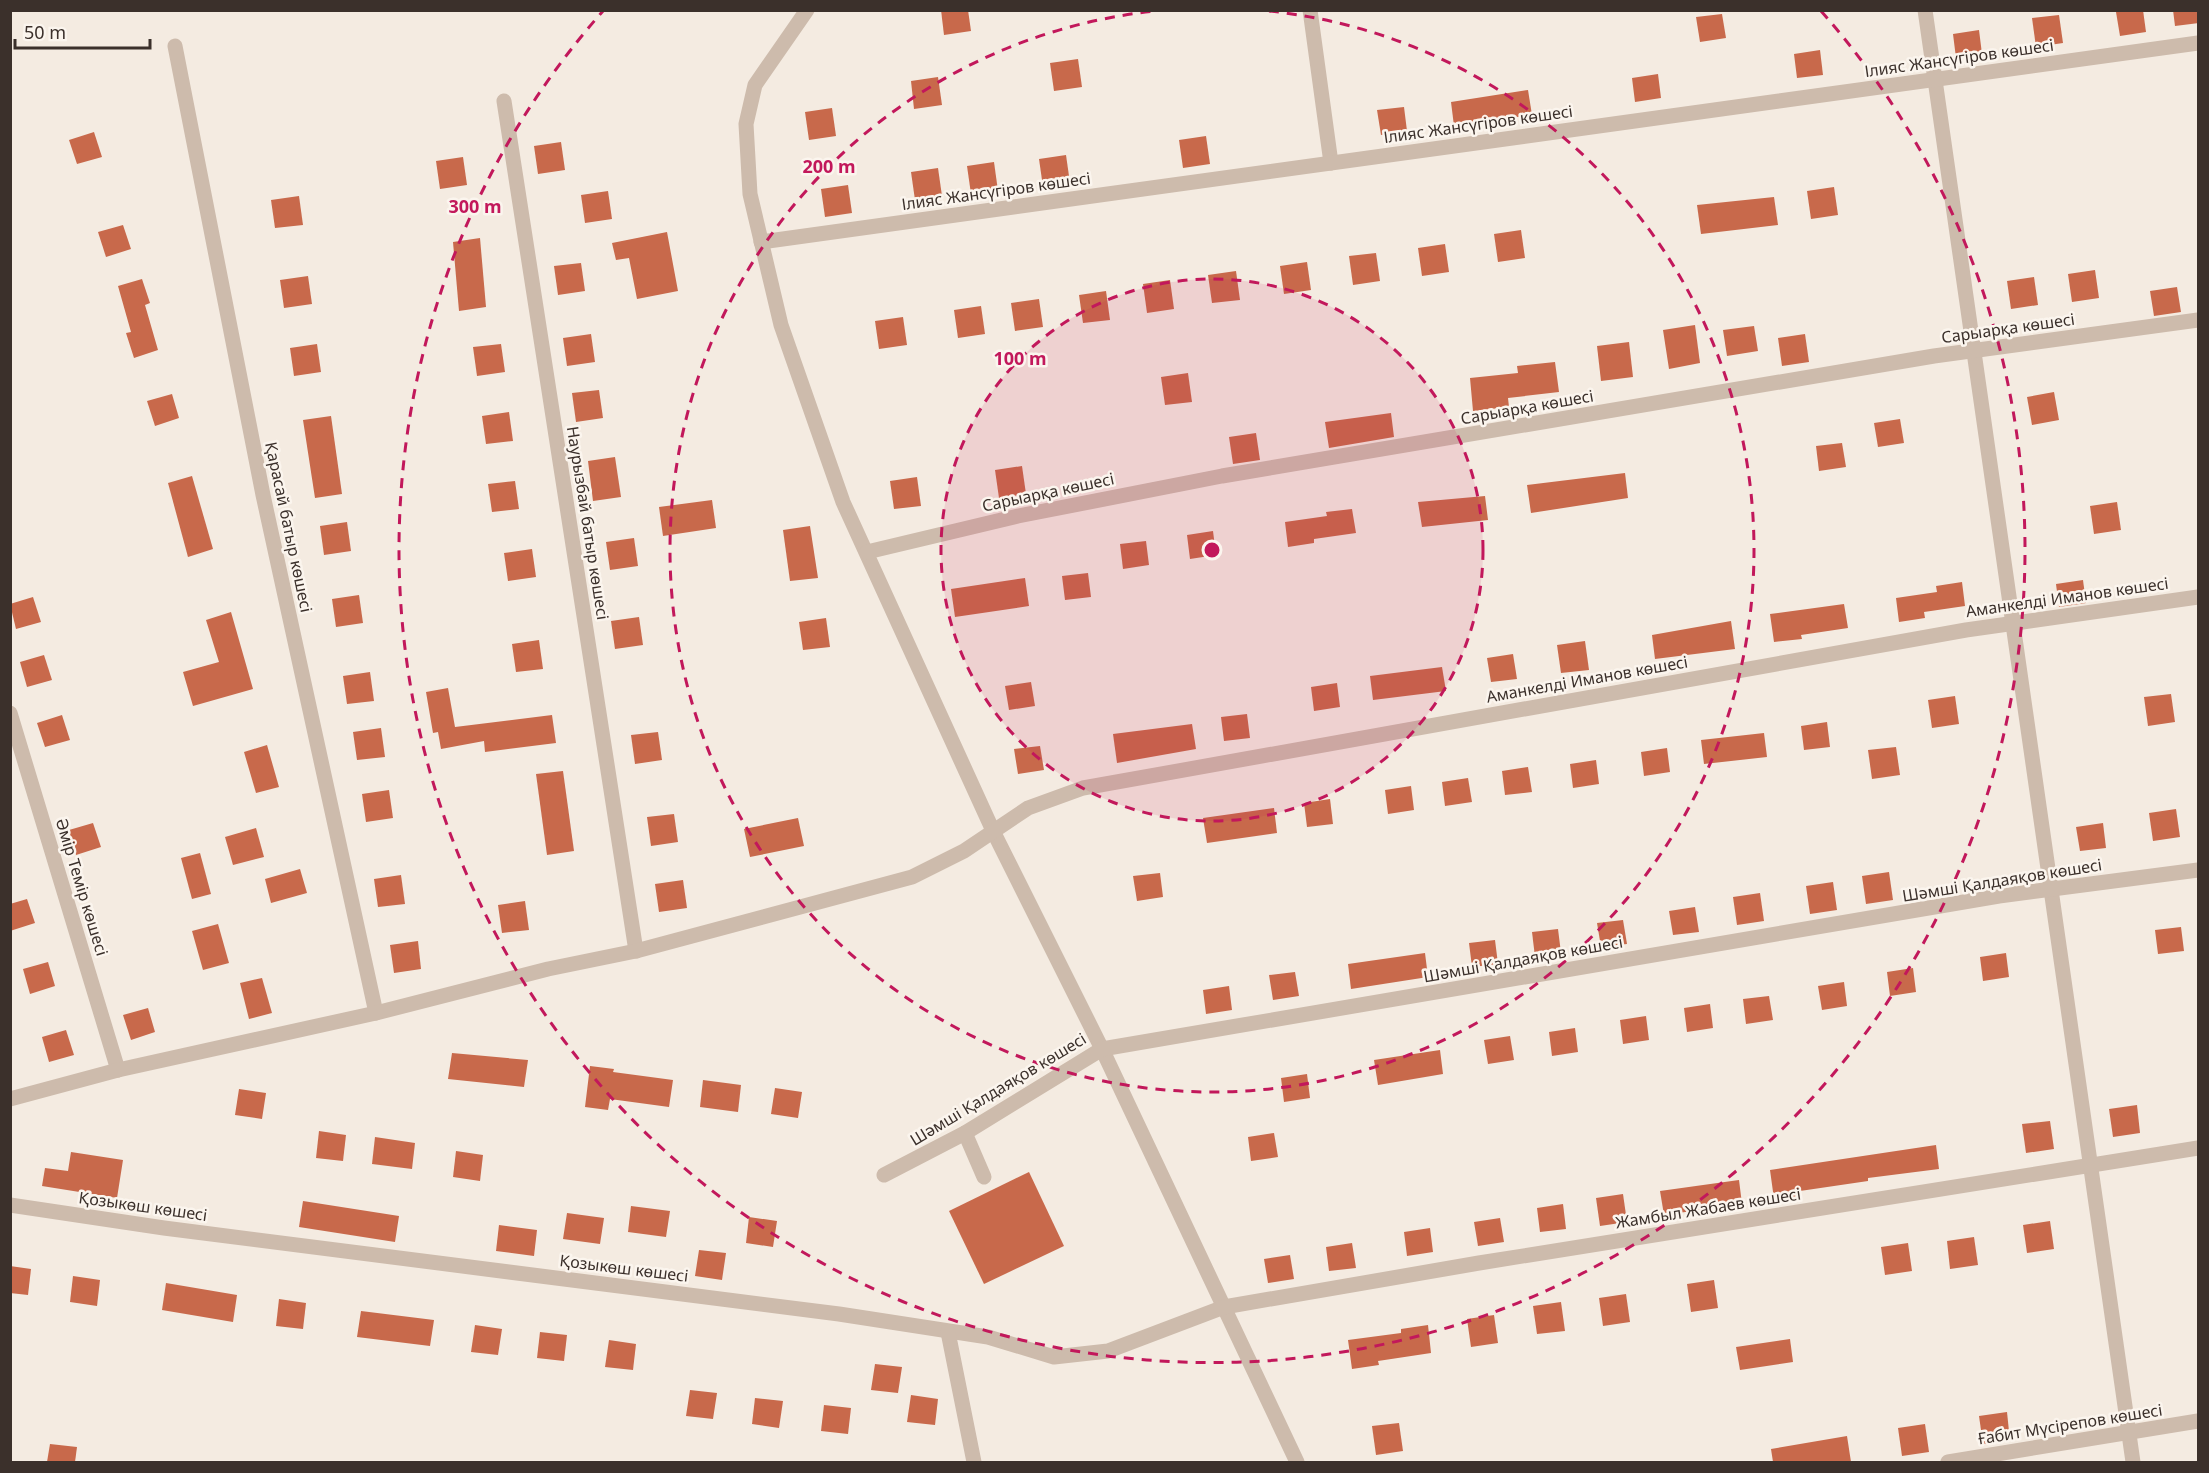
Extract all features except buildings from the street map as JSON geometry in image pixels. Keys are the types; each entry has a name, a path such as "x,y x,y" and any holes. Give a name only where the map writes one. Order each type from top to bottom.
{"street":[{"path":"807,10 755,85 746,124 750,194 781,325 843,502 994,833 1102,1049 1297,1462"},
{"path":"1310,10 1331,163"},
{"path":"1925,10 2050,890 2093,1164 2133,1462"},
{"name":"Ілияс Жансүгіров көшесі","path":"761,242 2199,43"},
{"name":"Қарасай батыр көшесі","path":"175,46 263,495 375,1013"},
{"name":"Наурызбай батыр көшесі","path":"504,101 636,951"},
{"name":"Сарыарқа көшесі","path":"867,552 1018,516 1222,476 1973,351 2199,321"},
{"name":"Аманкелді Иманов көшесі","path":"10,1100 118,1070 375,1013 548,969 636,951 912,877 994,833 1028,808 1083,788 2013,622 2199,597"},
{"name":"Әмір Темір көшесі","path":"12,720 118,1070"},
{"name":"Шәмші Қалдаяқов көшесі","path":"885,1176 965,1133 1102,1049 2050,890 2199,870"},
{"path":"965,1133 984,1177"},
{"name":"Жамбыл Жабаев көшесі","path":"1224,1307 1479,1263 2199,1148"},
{"name":"Қозыкөш көшесі","path":"10,1205 188,1231 839,1314 988,1337 1054,1357 1108,1351 1224,1307"},
{"path":"948,1332 974,1462"},
{"name":"Ғабит Мүсірепов көшесі","path":"1948,1462 2199,1421"}]}
